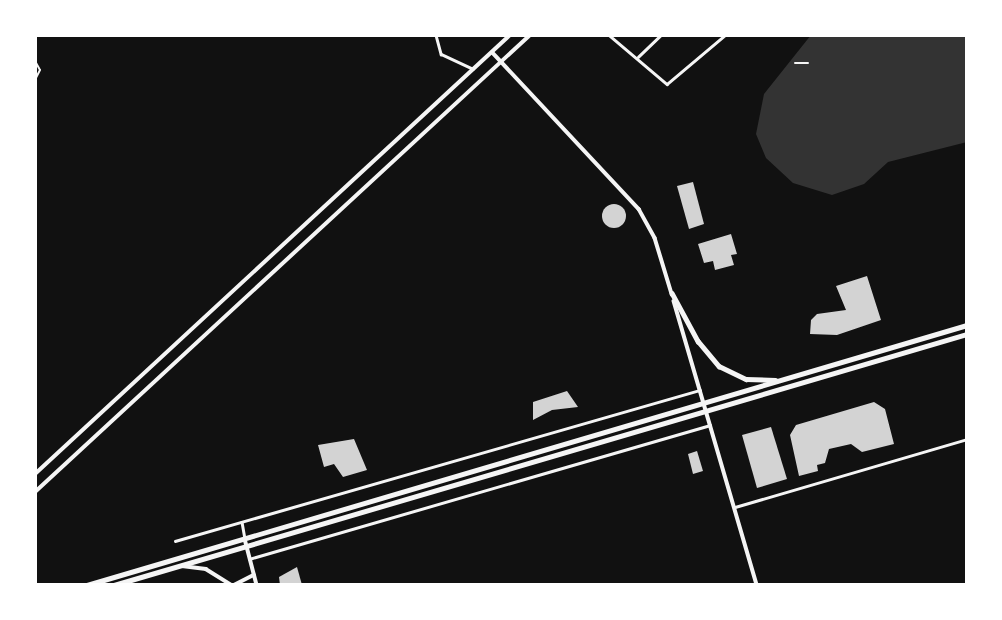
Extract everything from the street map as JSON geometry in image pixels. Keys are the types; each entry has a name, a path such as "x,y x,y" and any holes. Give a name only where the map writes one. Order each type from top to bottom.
{"main road":[{"path":"35,474 510,35"},
{"path":"35,492 530,35"},
{"path":"493,52 639,209 655,238 757,585"},
{"path":"672,293 698,341 719,366 747,379 782,380"},
{"path":"87,585 967,325"},
{"path":"114,585 967,334"},
{"path":"244,539 257,585"},
{"path":"177,566 206,569 233,585 254,575"}],"street":[{"path":"436,35 437,49 445,57 476,69"},
{"path":"609,35 667,84 725,35"},
{"path":"637,58 655,37 661,35"},
{"path":"175,541 699,390"},
{"path":"249,559 710,425"},
{"path":"734,507 967,439"},
{"path":"242,522 244,539"}],"path":[{"path":"35,61 40,70 35,80"},
{"path":"795,63 808,63"}],"shaded area":[{"path":"811,35 967,35 967,142 888,162 864,184 832,195 793,183 766,158 756,134 764,94"}],"building":[{"path":"693,182 704,224 689,229 677,186"},
{"path":"614,204 625,211 626,216 619,227 614,228 603,221 602,216 609,205"},
{"path":"731,234 737,254 731,255 734,265 715,270 713,261 704,263 698,244"},
{"path":"867,276 881,320 837,335 810,334 811,320 817,314 846,310 836,286"},
{"path":"567,391 578,407 552,410 533,420 533,402"},
{"path":"874,402 885,409 894,444 862,452 851,444 829,449 825,463 817,465 818,471 799,476 790,435 796,425"},
{"path":"771,427 787,479 757,488 742,435"},
{"path":"354,439 367,470 343,477 334,464 324,467 318,445"},
{"path":"697,451 703,471 693,474 688,454"},
{"path":"297,567 302,585 280,585 279,577"}]}
